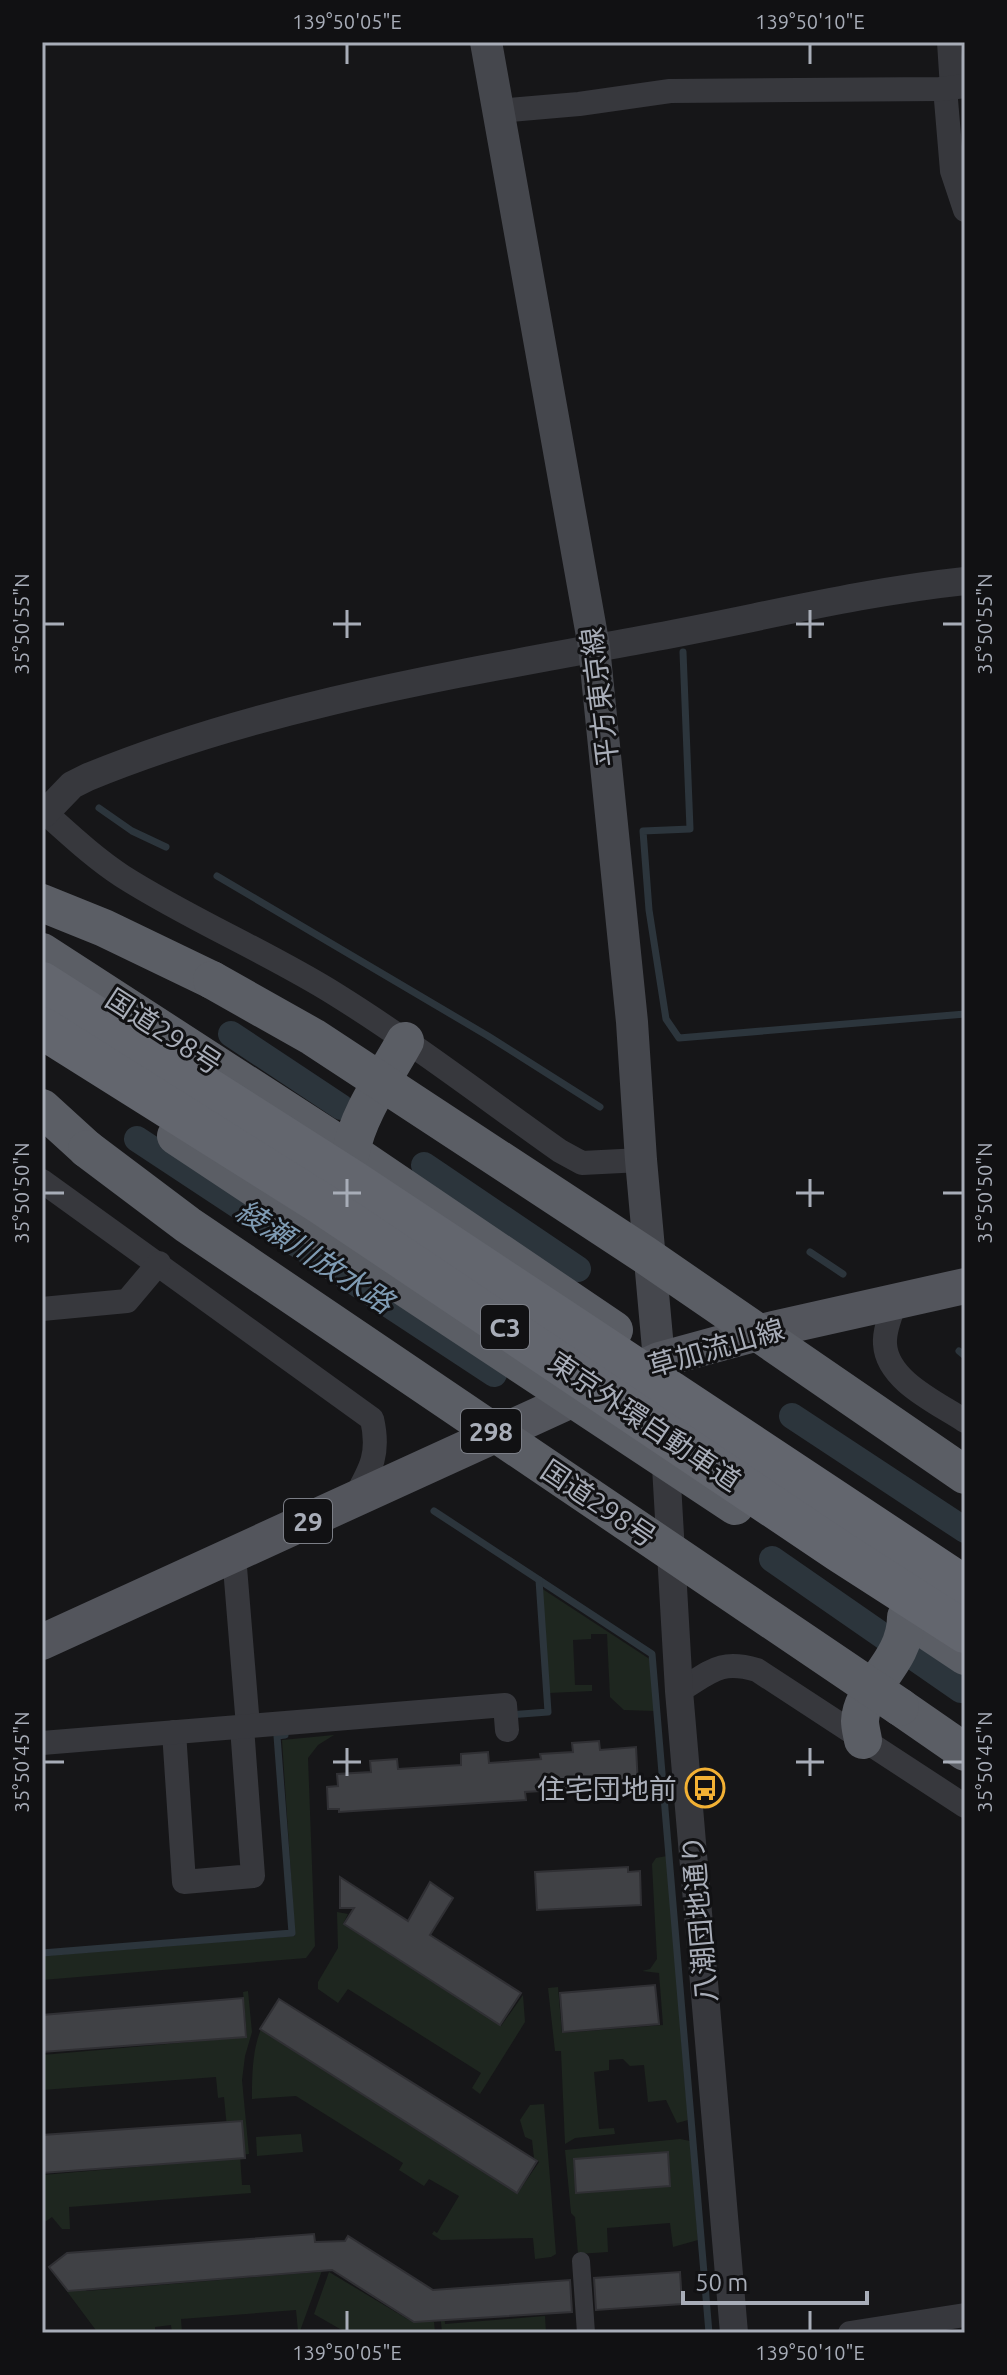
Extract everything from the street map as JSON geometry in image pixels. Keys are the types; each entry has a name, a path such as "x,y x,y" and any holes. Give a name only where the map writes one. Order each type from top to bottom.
{"highway":[{"path":"42,903 104,928 212,980 313,1037 632,1247 965,1475"},
{"name":"国道298号","path":"42,952 351,1152 965,1563"},
{"name":"東京外環自動車道","path":"42,983 367,1191 965,1587"},
{"name":"東京外環自動車道","path":"42,1028 322,1204 965,1632"},
{"path":"351,1152 354,1137 367,1109 405,1041"},
{"name":"298","path":"42,1053 125,1102 965,1656"},
{"name":"国道298号","path":"42,1108 87,1149 188,1225 965,1752"},
{"path":"863,1740 860,1719 865,1704 901,1649 906,1634 906,1617"}],"main road":[{"name":"平方東京線","path":"486,42 594,647 632,1022 659,1360"},
{"name":"草加流山線","path":"42,1642 659,1360 773,1329 965,1286"}],"street":[{"path":"949,42 954,87 952,171 965,210"},
{"path":"498,111 579,104 670,91 954,87"},
{"path":"641,1160 582,1163 560,1151 336,995 284,964 202,923 120,874 72,839 44,812 72,785 88,777 267,715 594,647 880,593 965,581"},
{"path":"42,1181 372,1419 377,1441 371,1469 352,1501"},
{"path":"42,1309 127,1301 159,1263"},
{"path":"896,1301 884,1342 888,1363 908,1383 965,1421"},
{"name":"八潮団地通り","path":"659,1360 679,1691 734,2333"},
{"path":"174,1732 184,1882 253,1876 234,1555"},
{"path":"679,1691 721,1666 736,1664 757,1670 965,1806"},
{"path":"42,1743 505,1705 507,1730"},
{"path":"581,2261 586,2333"},
{"path":"850,2333 965,2315"}],"shaded area":[{"path":"541,1588 651,1660 655,1711 624,1710 610,1697 607,1634 591,1634 591,1639 573,1640 575,1685 592,1685 592,1691 549,1693"},
{"path":"334,1735 318,1745 308,1758 315,1946 306,1958 42,1980 42,1956 295,1936 282,1740"},
{"path":"667,1856 688,2120 677,2123 666,2100 648,2102 644,2065 630,2066 623,2059 609,2060 609,2070 594,2072 599,2129 614,2128 615,2134 575,2138 565,2144 561,2051 555,2051 548,1988 558,1987 562,2033 663,2025 659,1973 642,1971 650,1969 657,1959 652,1864 656,1858"},
{"path":"337,1912 348,1914 343,1924 501,2026 523,1995 525,2022 480,2094 472,2088 481,2073 348,1989 338,2003 318,1989 318,1982 338,1948"},
{"path":"248,1991 252,2032 242,2080 249,2154 240,2155 242,2185 250,2185 251,2193 69,2207 70,2229 62,2229 52,2217 42,2224 42,2175 230,2159 224,2097 218,2098 216,2077 42,2090 42,2055 247,2037 243,1992"},
{"path":"270,2014 276,2018 267,2034 517,2194 539,2162 534,2158 532,2140 525,2137 520,2120 530,2105 544,2104 556,2254 535,2259 533,2238 441,2240 432,2234 434,2231 437,2233 459,2196 429,2179 424,2186 399,2170 403,2163 296,2096 252,2099 256,2043"},
{"path":"301,2134 303,2152 257,2156 256,2137"},
{"path":"680,2139 690,2141 698,2240 673,2247 670,2223 607,2228 608,2252 578,2254 565,2150"},
{"path":"318,2265 324,2265 300,2331 296,2310 181,2319 182,2333 172,2333 171,2325 155,2327 155,2333 98,2333 57,2278 73,2267 85,2284 86,2291 318,2272"},
{"path":"329,2272 409,2320 422,2300 423,2322 434,2322 435,2333 347,2333 314,2314"},
{"path":"442,2292 445,2324 545,2316 546,2333 442,2333 439,2301"}],"building":[{"path":"599,1741 600,1750 636,1747 638,1785 525,1792 526,1800 339,1812 339,1809 328,1809 327,1787 338,1786 337,1774 371,1772 370,1761 397,1759 398,1769 461,1765 461,1754 488,1752 489,1763 541,1759 540,1754 573,1752 572,1743"},
{"path":"628,1867 628,1872 640,1871 641,1905 537,1910 535,1872"},
{"path":"340,1877 408,1921 430,1882 453,1898 430,1935 521,1993 500,2025 344,1924 354,1908 340,1908"},
{"path":"655,1985 659,2024 563,2032 560,1993"},
{"path":"243,1998 246,2037 42,2052 42,2015"},
{"path":"279,1999 537,2161 517,2193 260,2029"},
{"path":"242,2121 245,2158 42,2173 42,2135"},
{"path":"668,2152 670,2186 576,2193 574,2159"},
{"path":"314,2234 315,2242 345,2241 348,2236 433,2290 570,2280 572,2312 414,2322 332,2270 68,2291 49,2267 67,2253"},
{"path":"680,2272 682,2304 596,2310 594,2278"}],"waterway":[{"path":"683,652 690,829 643,831 649,910 666,1019 679,1038 965,1014"},
{"path":"99,808 132,831 166,847"},
{"path":"217,876 488,1036 600,1107"},
{"name":"綾瀬川放水路","path":"231,1034 341,1107"},
{"name":"綾瀬川放水路","path":"137,1139 494,1374"},
{"name":"綾瀬川放水路","path":"424,1165 578,1269"},
{"path":"810,1252 843,1274"},
{"path":"959,1351 965,1356"},
{"name":"綾瀬川放水路","path":"792,1416 965,1530"},
{"path":"434,1511 652,1654 709,2333"},
{"name":"綾瀬川放水路","path":"772,1559 961,1690"},
{"path":"508,1715 548,1712 539,1580"},
{"path":"42,1953 292,1933 277,1736 285,1735"}],"place":[{"name":"住宅団地前","path":"705,1788"}]}
